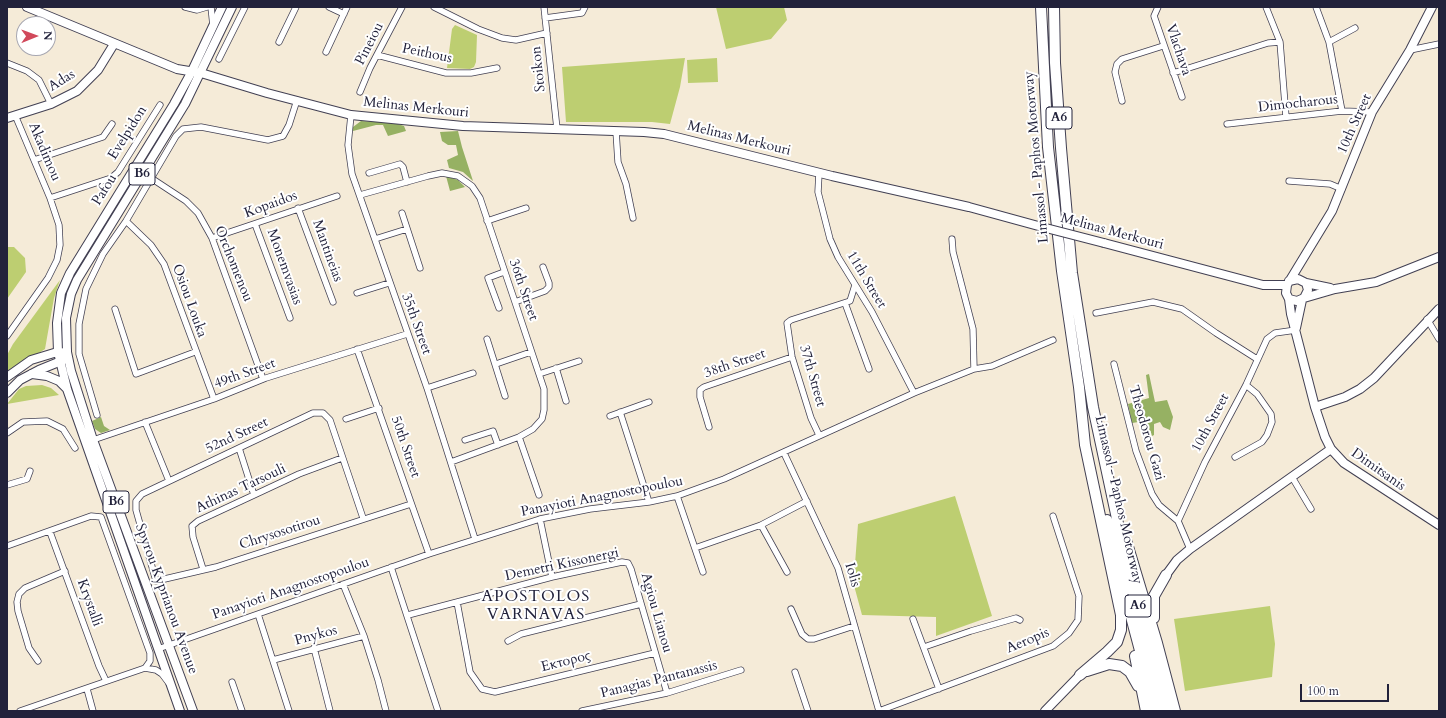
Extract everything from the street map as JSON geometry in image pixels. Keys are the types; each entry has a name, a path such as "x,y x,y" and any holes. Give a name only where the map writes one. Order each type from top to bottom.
{"highway":[{"name":"Limassol - Paphos Motorway","path":"1041,7 1048,147 1072,304 1124,556 1165,711"},
{"name":"Limassol - Paphos Motorway","path":"1054,7 1055,63 1072,304"},
{"name":"A6","path":"1072,304 1078,387"},
{"name":"Limassol - Paphos Motorway","path":"1078,387 1124,594 1156,711"},
{"path":"1078,387 1085,445 1121,615 1122,630 1117,642 1080,675"},
{"path":"1112,500 1131,552 1157,643 1174,711"},
{"path":"1157,643 1154,596 1166,575"},
{"path":"1124,594 1146,711"},
{"path":"1080,675 1096,667 1109,664 1122,666 1130,672 1137,683 1146,711"}],"main road":[{"name":"Melinas Merkouri","path":"27,7 41,9 114,44 177,69 191,73 201,73 351,115 463,126 664,134 819,173 969,207 1263,285 1289,298"},
{"name":"Pafou","path":"59,362 57,323 64,284 174,104 191,73 222,7"},
{"name":"Pafou","path":"68,355 66,318 71,294 78,280 185,104 232,7"},
{"name":"10th Street","path":"1288,283 1332,211 1372,112 1410,50 1428,8"},
{"name":"Adas","path":"11,116 51,104 77,91 98,70 114,44"},
{"name":"10th Street","path":"1305,282 1304,266 1307,254"},
{"path":"1335,289 1298,279 1288,283 1286,289 1289,298 1297,301 1335,289 1376,282 1439,257"},
{"path":"1303,299 1308,290 1305,282"},
{"name":"Melinas Merkouri","path":"1263,285 1288,283"},
{"name":"Dimitsanis","path":"1289,298 1315,407 1325,437 1331,449 1344,463 1439,525"},
{"name":"Dimitsanis","path":"1296,329 1303,299"},
{"path":"1315,407 1345,398 1374,378 1427,319 1439,309"},
{"path":"7,377 31,360 58,352 68,355"},
{"path":"7,393 20,380 59,362 68,355"},
{"name":"Spyrou Kyprianou Avenue","path":"68,355 93,440 193,711"},
{"name":"Spyrou Kyprianou Avenue","path":"59,362 82,434 180,711"},
{"path":"32,374 43,374 54,378 67,389"},
{"path":"1166,575 1177,560 1190,549 1331,449"},
{"path":"1045,711 1080,675"}],"street":[{"path":"186,7 193,10 207,7"},
{"path":"211,7 213,26"},
{"path":"218,59 245,7"},
{"path":"279,42 296,7"},
{"path":"329,7 344,14"},
{"path":"326,52 347,7"},
{"name":"Pineiou","path":"360,92 402,7"},
{"path":"434,7 478,29 502,38 516,40 547,32"},
{"name":"Stoikon","path":"544,7 558,129"},
{"path":"545,18 582,14 584,7"},
{"path":"1266,7 1280,42 1286,117"},
{"path":"1316,7 1329,42 1342,111"},
{"name":"Vlachava","path":"1157,9 1154,16 1163,46 1182,97"},
{"path":"1329,42 1355,28"},
{"path":"1173,73 1268,43 1280,42"},
{"path":"1410,50 1439,44"},
{"path":"1122,101 1115,72 1117,64 1122,60 1163,46"},
{"name":"Peithous","path":"377,55 446,73 471,73 497,68"},
{"path":"7,63 27,71 39,80 51,104"},
{"path":"97,415 79,354 79,324 86,289 103,254 126,221 176,136 183,129 201,127 268,140 283,136 289,125 297,100"},
{"name":"Evelpidon","path":"50,198 111,178 118,172 160,105"},
{"name":"Dimocharous","path":"1227,124 1342,111 1372,112"},
{"name":"35th Street","path":"351,115 348,145 352,174 427,388 475,539"},
{"name":"Akadimou","path":"7,336 48,278 57,260 60,244 59,225 50,198 34,160 11,116"},
{"path":"34,160 103,137 112,124"},
{"path":"616,131 618,162 626,184 633,218"},
{"path":"369,174 400,164 403,167 407,182"},
{"name":"36th Street","path":"360,195 442,173 458,176 472,186 480,198 539,374 545,398 542,419 533,429 519,437 451,462"},
{"name":"11th Street","path":"819,173 818,192 830,239 838,258 872,312 914,393"},
{"name":"Orchomenou","path":"151,178 186,201 198,213 212,238 263,379"},
{"path":"1289,181 1330,184 1342,189"},
{"name":"Kopaidos","path":"212,238 337,196"},
{"name":"Mantineias","path":"298,208 333,302"},
{"path":"487,221 526,208"},
{"path":"402,213 420,268"},
{"name":"Osiou Louka","path":"126,221 151,245 164,264 173,285 195,352 214,399"},
{"name":"Monemvasias","path":"256,224 290,318"},
{"path":"375,239 407,229"},
{"path":"952,239 953,252 973,329 974,369"},
{"path":"515,302 545,291 549,287 550,283 543,267"},
{"path":"499,308 488,278 504,272"},
{"path":"357,293 389,283"},
{"path":"855,285 851,292 852,298 845,303 869,369"},
{"path":"1096,313 1153,302 1182,309 1257,360"},
{"name":"37th Street","path":"819,435 811,418 792,357 787,323 791,320 845,303"},
{"path":"115,310 136,374 195,352"},
{"path":"1427,319 1439,339"},
{"name":"10th Street","path":"1178,521 1205,462 1246,385 1268,339 1275,334 1296,329"},
{"name":"49th Street","path":"93,440 214,399 263,379 407,334"},
{"path":"487,339 505,396"},
{"name":"Panayioti Anagnostopoulou","path":"158,649 429,554 540,519 590,509 649,502 677,496 724,479 784,453 819,435 914,393 974,369 992,366 1053,340"},
{"name":"50th Street","path":"358,349 429,554"},
{"path":"496,364 531,352"},
{"name":"38th Street","path":"709,427 700,397 700,390 704,387 792,357"},
{"path":"539,374 579,361"},
{"name":"Theodorou Gazi","path":"1114,364 1136,451 1152,494 1159,505 1178,521"},
{"path":"556,368 566,401"},
{"path":"427,388 473,373"},
{"path":"1235,457 1262,442 1268,435 1272,422 1271,414 1257,394 1246,385"},
{"path":"610,416 649,402"},
{"path":"346,419 379,408"},
{"path":"620,412 649,502"},
{"name":"52nd Street","path":"156,582 136,510 136,501 142,494 313,413 323,413 330,420 363,518"},
{"path":"7,433 23,422 47,421 63,429 75,448"},
{"path":"145,422 169,481"},
{"path":"465,440 493,431 498,445"},
{"path":"519,437 539,495"},
{"path":"238,448 254,495"},
{"name":"Iolis","path":"784,453 838,568 879,711"},
{"name":"Athinas Tarsouli","path":"203,569 192,526 198,521 299,474 342,458"},
{"path":"7,485 27,479 30,471"},
{"path":"1292,477 1311,509"},
{"path":"677,496 703,572"},
{"path":"695,548 761,525 807,501"},
{"name":"Chrysosotirou","path":"156,582 275,549 363,518 411,504"},
{"path":"7,546 50,532 91,516 101,517 150,653 150,661 145,668"},
{"name":"Aeropis","path":"879,711 1053,646 1069,634 1078,620 1079,596 1053,516"},
{"path":"540,519 552,576"},
{"path":"1178,521 1190,549"},
{"path":"761,525 787,572"},
{"name":"Krystalli","path":"50,532 99,666 106,681"},
{"name":"Demetri Kissonergi","path":"408,614 552,576 622,562 628,563"},
{"name":"Agiou Lianou","path":"628,563 631,568 667,693"},
{"path":"391,567 408,614 438,711"},
{"path":"38,661 29,648 18,611 20,594 25,588 65,571"},
{"path":"343,584 364,636 386,711"},
{"name":"Εκτορος","path":"457,602 470,672 482,689 495,692 656,653"},
{"path":"508,641 521,634 641,604"},
{"path":"791,610 802,634 808,639 814,639 854,626"},
{"path":"258,614 288,711"},
{"path":"924,647 1016,618 1020,620"},
{"path":"913,619 939,689"},
{"name":"Pnykos","path":"273,660 364,636"},
{"path":"314,648 330,711"},
{"path":"20,711 145,668 156,670 162,674 172,688"},
{"name":"Panagias Pantanassis","path":"582,711 667,693 740,670"},
{"path":"795,672 808,711"},
{"path":"232,682 242,711"},
{"path":"87,689 94,711"}],"green space":[{"path":"716,7 784,7 787,20 771,39 726,49"},
{"path":"455,25 477,35 476,62 474,67 470,69 447,68 452,29"},
{"path":"685,58 680,87 670,124 652,122 566,122 562,67"},
{"path":"717,58 718,82 688,83 687,60"},
{"path":"361,121 395,123 404,126 406,131 388,136 383,125 376,125 353,131 353,127"},
{"path":"458,131 473,181 463,172 449,168 447,160 458,155 456,145 448,145 442,141 440,132"},
{"path":"446,176 458,180 465,187 450,191"},
{"path":"7,247 14,247 25,258 26,272 7,299"},
{"path":"60,280 54,298 45,349 7,374 7,355 13,344"},
{"path":"1149,374 1155,402 1167,400 1173,417 1170,430 1163,427 1160,422 1154,424 1154,435 1152,436 1145,421 1132,423 1128,404 1149,398 1146,375"},
{"path":"42,385 51,388 59,395 7,404 19,389 26,386"},
{"path":"101,417 104,426 110,430 101,433 95,429 92,421"},
{"path":"955,496 992,616 936,636 936,617 862,615 852,578 855,564 858,524"},
{"path":"1270,606 1275,644 1272,677 1185,691 1174,619"}],"district":[{"name":"APOSTOLOS VARNAVAS","path":"536,606"}]}
